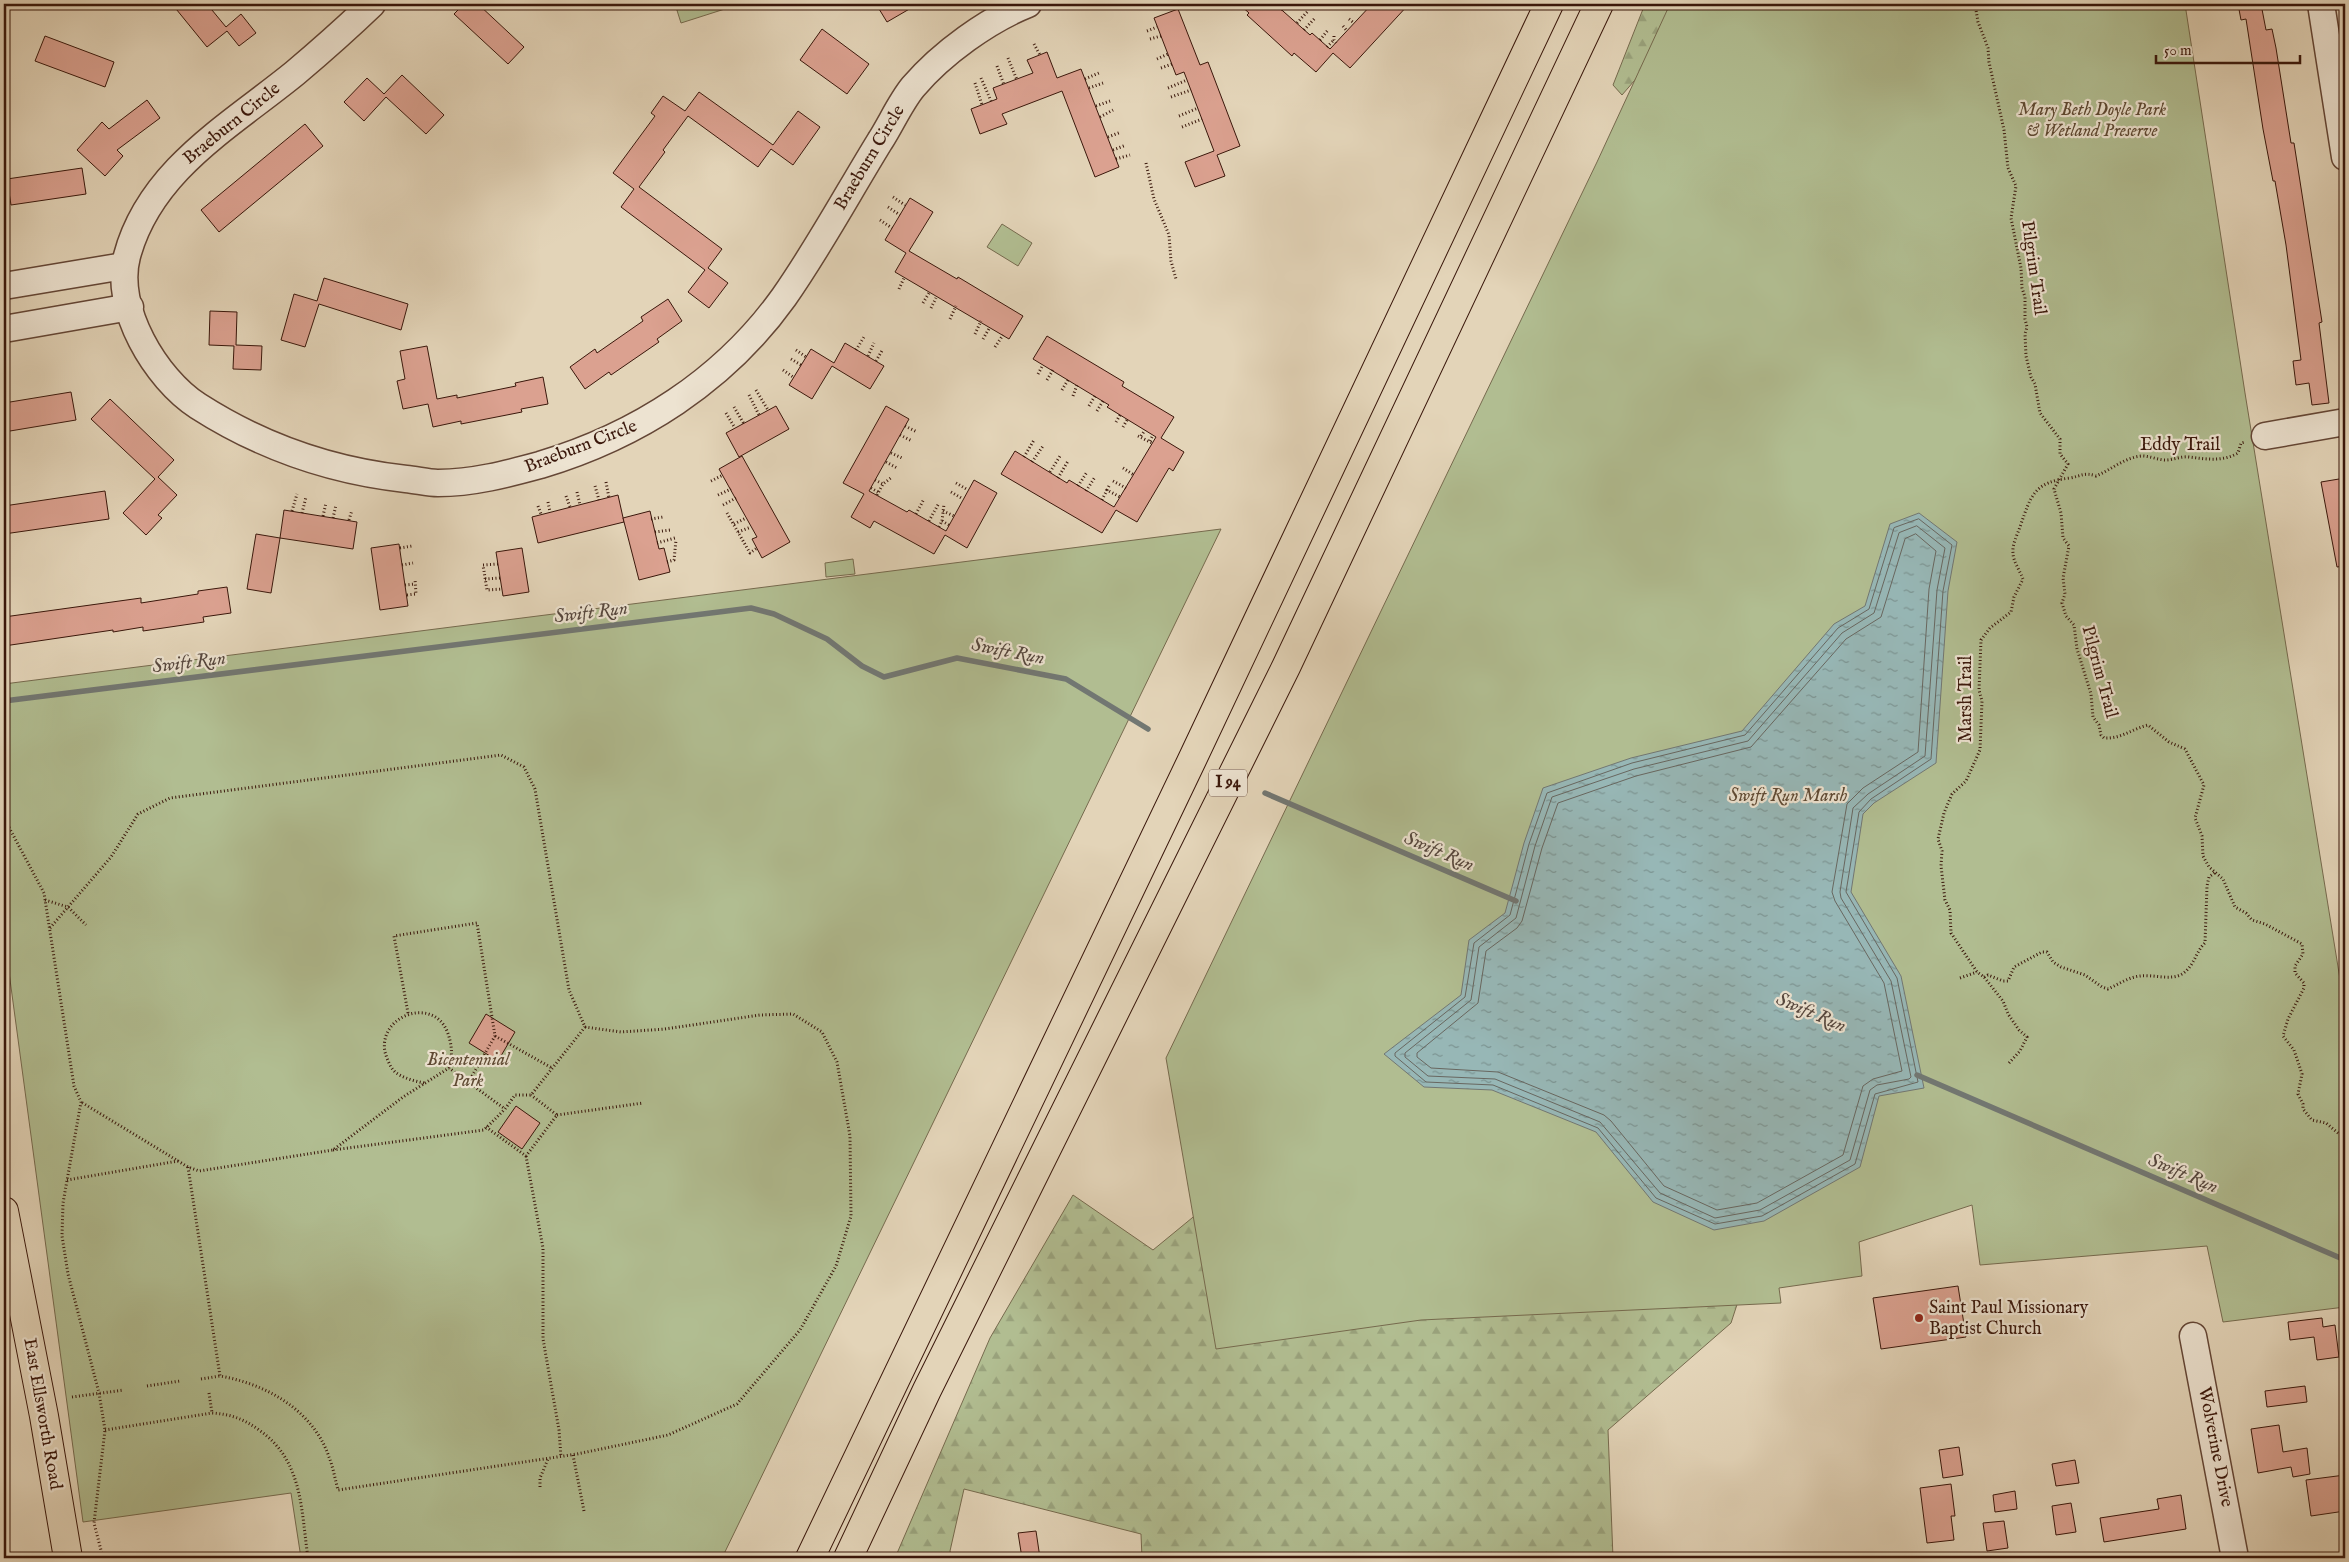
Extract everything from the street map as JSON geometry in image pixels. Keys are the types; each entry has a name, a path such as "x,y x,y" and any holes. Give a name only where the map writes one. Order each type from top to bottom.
{"main road":[{"name":"I 94","path":"810,1558 1196,753 1549,4"},
{"name":"I 94","path":"848,1558 927,1390 1286,667 1600,4"},
{"name":"East Ellsworth Road","path":"4,1211 44,1416 68,1558"}],"street":[{"name":"Braeburn Circle","path":"372,4 295,72 195,152 170,177 148,203 133,233 124,266 125,288 140,337 159,371 188,400 256,439 292,453 329,465 377,475 438,483 501,476 556,460 607,440 676,403 741,349 783,298 810,258 913,87 960,42 1005,13 1028,4"},
{"path":"2321,4 2345,157"},
{"path":"124,266 4,287 7,328 130,307"},
{"path":"2265,436 2345,422"},
{"name":"Wolverine Drive","path":"2193,1336 2235,1558"}],"path":[{"path":"1282,10 1287,4"},
{"name":"Pilgrim Trail","path":"1975,4 1978,22 1988,48 1989,62 2004,130 2008,168 2016,186 2011,218 2025,297 2026,356 2031,377 2036,384 2040,413 2058,436 2061,443 2060,454 2068,462 2067,468 2055,487 2054,494 2061,513 2063,538 2069,546 2063,578 2065,594 2062,603 2066,616 2074,625 2077,650 2091,694 2093,717 2099,725 2100,735 2104,738 2115,739 2135,728 2148,725 2169,742 2185,749 2204,785 2195,818 2202,836 2203,856 2209,867 2223,879 2235,907 2246,913 2252,920 2265,924 2302,944 2303,954 2295,966 2295,973 2304,983 2304,988 2288,1018 2283,1036 2294,1050 2302,1074 2298,1094 2303,1104 2303,1109 2312,1120 2331,1126 2345,1138"},
{"path":"1297,24 1308,11"},
{"path":"1304,30 1315,18"},
{"path":"1349,19 1354,23"},
{"path":"1343,26 1347,31"},
{"path":"1147,31 1157,27"},
{"path":"1320,40 1328,30"},
{"path":"1150,39 1161,36"},
{"path":"1327,47 1335,42 1334,36"},
{"path":"1034,44 1040,55"},
{"path":"1157,59 1168,54"},
{"path":"1008,58 1017,80"},
{"path":"1161,68 1172,64"},
{"path":"997,66 1004,85"},
{"path":"1085,79 1099,73"},
{"path":"981,78 991,101"},
{"path":"1168,88 1187,80"},
{"path":"975,83 982,105"},
{"path":"1089,88 1103,83"},
{"path":"1172,98 1191,90"},
{"path":"1096,106 1110,101"},
{"path":"1179,116 1198,108"},
{"path":"1100,117 1113,110"},
{"path":"1182,127 1202,119"},
{"path":"1108,137 1121,132"},
{"path":"1112,150 1126,145"},
{"path":"1116,159 1130,154"},
{"path":"1146,163 1154,199 1169,235 1171,261 1176,279"},
{"path":"894,198 905,205"},
{"path":"888,207 900,215"},
{"path":"880,220 892,228"},
{"path":"899,289 904,278"},
{"path":"923,303 929,293"},
{"path":"930,308 936,298"},
{"path":"950,319 956,306"},
{"path":"975,334 981,321"},
{"path":"983,339 990,327"},
{"path":"995,347 1003,335"},
{"path":"856,350 864,338"},
{"path":"868,356 874,344"},
{"path":"876,362 883,349"},
{"path":"796,350 806,357"},
{"path":"790,358 801,365"},
{"path":"1038,374 1043,365"},
{"path":"783,370 794,377"},
{"path":"1047,380 1053,370"},
{"path":"1062,390 1068,380"},
{"path":"1073,396 1077,385"},
{"path":"756,390 768,410"},
{"path":"749,395 760,415"},
{"path":"1089,406 1095,396"},
{"path":"1097,411 1103,401"},
{"path":"734,407 744,424"},
{"path":"726,413 735,428"},
{"path":"1116,422 1120,415"},
{"path":"1123,427 1127,420"},
{"path":"905,426 917,432"},
{"path":"1145,430 1140,436 1151,442 1153,435"},
{"path":"900,435 912,441"},
{"name":"Eddy Trail","path":"2061,477 2070,478 2087,472 2096,476 2114,468 2121,462 2142,456 2166,460 2188,456 2198,459 2225,460 2238,453 2242,442 2265,436"},
{"path":"1024,457 1034,440"},
{"path":"1032,462 1043,446"},
{"path":"891,452 902,458"},
{"path":"1050,472 1060,456"},
{"path":"1058,478 1068,461"},
{"path":"886,462 897,468"},
{"path":"1123,468 1134,475"},
{"path":"1078,486 1087,472"},
{"path":"711,481 723,476"},
{"path":"871,488 877,493 883,484 892,477"},
{"path":"1086,491 1095,477"},
{"name":"Marsh Trail","path":"2009,1062 2014,1060 2027,1037 2019,1030 2008,1014 2003,1001 1984,977 1976,972 1951,933 1950,910 1945,900 1941,866 1942,851 1938,839 1944,813 1952,794 1966,780 1980,750 1981,640 1990,628 2011,612 2014,597 2023,578 2012,554 2025,509 2034,491 2043,484 2061,477"},
{"path":"875,480 883,484"},
{"path":"1113,481 1126,488"},
{"path":"606,482 609,498"},
{"path":"956,483 968,490"},
{"path":"595,486 599,500"},
{"path":"1102,500 1108,488 1120,497"},
{"path":"718,496 730,489"},
{"path":"577,492 580,505"},
{"path":"951,492 963,499"},
{"path":"292,511 297,494"},
{"path":"566,496 570,507"},
{"path":"302,513 306,497"},
{"path":"723,505 736,498"},
{"path":"916,514 924,499"},
{"path":"548,502 550,512"},
{"path":"323,516 326,503"},
{"path":"929,521 939,503"},
{"path":"939,527 942,521 944,504"},
{"path":"333,518 336,505"},
{"path":"538,506 541,514"},
{"path":"349,520 352,510"},
{"path":"943,511 954,516"},
{"path":"727,513 750,553 757,548"},
{"path":"651,519 663,517"},
{"path":"734,524 746,518"},
{"path":"942,521 949,525"},
{"path":"738,532 751,527"},
{"path":"655,532 670,530"},
{"path":"657,543 675,539 674,560 667,562"},
{"path":"400,548 412,546"},
{"path":"402,565 413,563"},
{"path":"498,564 483,565 485,579 487,590 502,588"},
{"path":"485,579 500,578"},
{"path":"407,596 416,594 415,579"},
{"path":"405,585 415,584"},
{"path":"50,928 111,857 138,814 170,798 501,755 524,767 535,789 570,990 585,1026"},
{"path":"4,818 44,893 74,1086 81,1102 63,1203 62,1236 68,1274 99,1393 105,1430 94,1523 103,1558"},
{"path":"1984,977 1988,975 2008,981 2014,967 2042,952 2047,952 2053,962 2061,967 2085,975 2108,989 2131,978 2183,974 2192,964 2199,948 2205,943 2207,886 2209,877 2216,872"},
{"path":"45,900 68,907 86,926"},
{"path":"408,1013 394,936 477,923 495,1036 468,1082"},
{"path":"1960,978 1976,972"},
{"path":"333,1150 404,1097 449,1068 452,1052 445,1026 439,1019 429,1014 420,1012 408,1013 391,1026 386,1035 383,1043 386,1058 394,1071 424,1084"},
{"path":"201,1379 220,1376 270,1391 301,1414 315,1430 329,1455 338,1490 561,1457 668,1436 737,1404 800,1330 836,1266 851,1216 850,1136 837,1062 822,1032 793,1014 760,1015 666,1029 621,1032 585,1026"},
{"path":"530,1096 585,1026"},
{"path":"495,1036 552,1068"},
{"path":"449,1068 506,1109"},
{"path":"81,1102 188,1167 199,1171 333,1150 484,1130 506,1109 515,1095 530,1096 557,1115 643,1103"},
{"path":"526,1156 557,1115"},
{"path":"486,1128 526,1156 544,1248 543,1339 559,1430 561,1457"},
{"path":"67,1180 178,1161"},
{"path":"188,1167 220,1376"},
{"path":"148,1386 180,1381"},
{"path":"72,1397 124,1390"},
{"path":"209,1393 212,1413"},
{"path":"105,1430 212,1413 227,1414 257,1428 271,1438 290,1462 298,1487 308,1558"},
{"path":"573,1455 584,1511"},
{"path":"540,1487 540,1478 548,1458"}],"green space":[{"path":"675,4 730,4 731,7 681,23"},
{"path":"1645,4 1704,4 1697,8 1622,95 1613,85"},
{"name":"Swift Run Marsh","path":"1670,4 2185,4 2245,393 2345,1010 2345,1307 2223,1322 2207,1246 1980,1265 1972,1205 1859,1242 1862,1276 1779,1288 1781,1303 1421,1320 1216,1349 1166,1058 1597,162"},
{"path":"1002,224 1032,243 1018,266 987,247"},
{"name":"Bicentennial Park","path":"1221,529 722,1558 301,1558 291,1493 83,1522 4,935 4,684"},
{"path":"853,559 855,574 826,577 825,563"},
{"path":"1293,1135 1756,1246 1731,1323 1608,1430 1613,1558 1142,1558 1141,1534 964,1489 950,1551 952,1558 895,1558 990,1338 1073,1195 1153,1250"}],"water":[{"path":"1919,513 1957,542 1948,591 1936,763 1874,803 1863,814 1851,892 1901,976 1924,1088 1879,1096 1860,1167 1764,1221 1714,1230 1653,1202 1596,1132 1492,1090 1424,1087 1384,1054 1461,995 1469,940 1505,913 1524,843 1543,788 1631,758 1742,731 1834,624 1865,606 1890,524"}],"building":[{"path":"172,4 207,4 226,27 241,14 256,33 239,46 227,31 207,47"},
{"path":"464,4 478,4 524,47 508,64 454,14"},
{"path":"876,4 918,4 887,22"},
{"path":"1239,4 1275,4 1310,35 1312,33 1330,49 1372,4 1409,4 1350,68 1333,53 1316,72 1294,53 1292,56 1247,15 1249,13"},
{"path":"2238,4 2261,4 2266,30 2272,29 2291,143 2294,143 2322,322 2319,323 2329,403 2312,405 2309,383 2296,385 2293,361 2301,360 2286,245 2275,181 2273,181 2263,129 2246,19 2241,20"},
{"path":"1178,9 1200,65 1208,62 1240,146 1217,155 1225,176 1195,187 1185,162 1214,151 1184,72 1176,75 1154,18"},
{"path":"822,29 869,64 847,94 800,60"},
{"path":"45,36 114,62 105,87 35,61"},
{"path":"1047,52 1057,78 1081,69 1119,167 1095,177 1062,91 1002,114 1007,124 980,134 971,109 997,99 993,88 1033,73 1027,60"},
{"path":"402,75 444,115 426,134 386,97 364,121 344,102 367,78 384,94"},
{"path":"699,92 773,145 798,111 820,127 793,165 771,149 758,167 688,116 663,150 665,152 639,187 722,249 708,268 728,283 709,308 688,292 705,270 621,207 634,189 613,173 655,116 651,113 663,96 685,111"},
{"path":"147,100 160,118 117,150 123,156 105,176 77,150 102,122 109,129"},
{"path":"305,124 323,146 219,232 201,210"},
{"path":"82,168 86,194 11,205 7,179"},
{"path":"910,198 933,212 909,251 957,279 958,277 1023,316 1009,339 895,272 906,253 885,240"},
{"path":"324,278 408,304 401,330 319,304 305,347 281,340 294,294 317,301"},
{"path":"668,299 682,321 657,339 659,342 611,375 609,372 585,389 570,367 595,349 597,353 643,321 641,317"},
{"path":"210,311 237,312 236,345 262,346 261,370 233,369 234,346 209,345"},
{"path":"1047,336 1124,382 1122,386 1174,417 1161,438 1184,452 1173,471 1169,468 1137,522 1116,510 1102,533 1001,474 1015,451 1067,483 1069,480 1114,507 1156,437 1107,407 1109,405 1033,359"},
{"path":"845,343 884,366 870,389 832,366 812,399 789,385 811,349 834,363"},
{"path":"427,346 437,399 457,395 457,398 516,386 515,383 543,377 548,404 521,409 522,412 461,424 461,421 433,427 428,404 403,409 397,381 405,379 400,351"},
{"path":"71,392 76,420 4,432 4,403"},
{"path":"110,399 174,460 158,477 177,495 158,515 162,518 146,535 123,513 155,479 91,419"},
{"path":"776,406 789,429 739,457 726,433"},
{"path":"886,406 909,419 869,491 907,512 909,510 946,531 974,480 997,493 967,548 945,535 934,554 874,521 870,528 851,517 864,494 843,483"},
{"path":"742,456 790,542 762,558 752,539 757,537 719,469"},
{"path":"2345,478 2345,566 2337,567 2321,482"},
{"path":"105,491 109,519 4,534 4,506"},
{"path":"618,495 624,522 538,543 532,517"},
{"path":"284,510 357,522 353,549 280,538"},
{"path":"650,511 659,549 664,548 670,572 639,580 623,518"},
{"path":"256,534 280,538 271,593 247,589"},
{"path":"399,544 408,606 380,610 371,548"},
{"path":"522,548 529,592 503,596 496,552"},
{"path":"227,587 231,613 203,617 204,622 143,631 143,627 113,632 113,630 4,646 4,617 141,598 141,603 198,594 198,591"},
{"path":"486,1014 515,1032 498,1061 469,1043"},
{"path":"516,1106 540,1123 522,1149 498,1132"},
{"name":"Saint Paul Missionary Baptist Church","path":"1958,1286 1966,1337 1881,1349 1873,1298"},
{"path":"2322,1318 2323,1327 2335,1325 2339,1357 2317,1360 2314,1337 2290,1340 2288,1322"},
{"path":"2305,1386 2307,1402 2267,1407 2265,1391"},
{"path":"2279,1425 2283,1452 2307,1448 2310,1474 2293,1477 2291,1467 2258,1473 2251,1429"},
{"path":"1959,1447 1963,1475 1943,1478 1939,1450"},
{"path":"2075,1460 2079,1483 2056,1486 2052,1464"},
{"path":"2345,1475 2345,1511 2311,1516 2306,1480"},
{"path":"1951,1484 1955,1516 1951,1516 1954,1540 1927,1543 1920,1488"},
{"path":"2015,1491 2017,1509 1995,1512 1993,1495"},
{"path":"2181,1495 2186,1529 2104,1542 2100,1518 2159,1509 2157,1499"},
{"path":"2071,1503 2076,1532 2056,1535 2052,1506"},
{"path":"2004,1521 2008,1548 1987,1551 1983,1523"},
{"path":"1036,1531 1040,1558 1022,1558 1018,1533"}],"waterway":[{"name":"Swift Run","path":"4,701 751,608 774,614 827,639 862,666 884,677 957,658 1066,679 1148,729"},
{"name":"Swift Run","path":"1265,793 1516,901"},
{"name":"Swift Run","path":"1917,1075 2345,1260"}],"place":[{"name":"Saint Paul Missionary Baptist Church","path":"1919,1318"}],"park label":[{"name":"Mary Beth Doyle Park & Wetland Preserve","path":"2092,120"}]}
